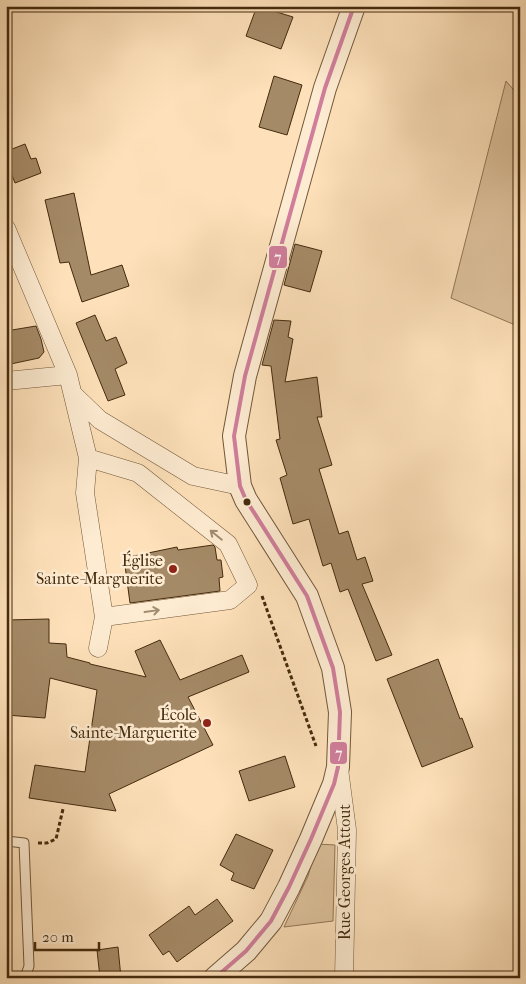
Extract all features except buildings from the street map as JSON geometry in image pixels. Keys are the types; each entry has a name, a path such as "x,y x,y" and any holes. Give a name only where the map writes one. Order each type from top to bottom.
{"street":[{"path":"216,978 246,951 271,921 289,887 314,830 334,784 338,767 340,712 333,668 307,596 246,500 240,486 234,436 245,376 325,88 354,6"},
{"path":"6,228 68,375 88,458 85,493 104,617 98,648"},
{"path":"6,381 68,375"},
{"path":"74,395 100,420 193,476 240,486"},
{"path":"88,458 138,473 228,544 248,585 230,600 104,617"},
{"name":"Rue Georges Attout","path":"338,767 345,803 347,830 344,978"}],"lane":[{"path":"6,841 24,843 30,966 24,978"}],"path":[{"path":"248,585 262,596 319,755"},
{"path":"24,843 46,843 56,839 63,809"}],"shaded area":[{"path":"506,81 520,97 520,327 451,298"},
{"path":"317,844 335,845 333,921 284,927 308,876"}],"transit line":[{"name":"7","path":"215,978 246,951 271,921 311,839 334,784 338,767 340,712 333,668 307,596 246,500 240,486 234,436 245,376 325,88 354,6"}],"place":[{"name":"Église Sainte-Marguerite","path":"173,569"},
{"name":"École Sainte-Marguerite","path":"207,723"}]}
